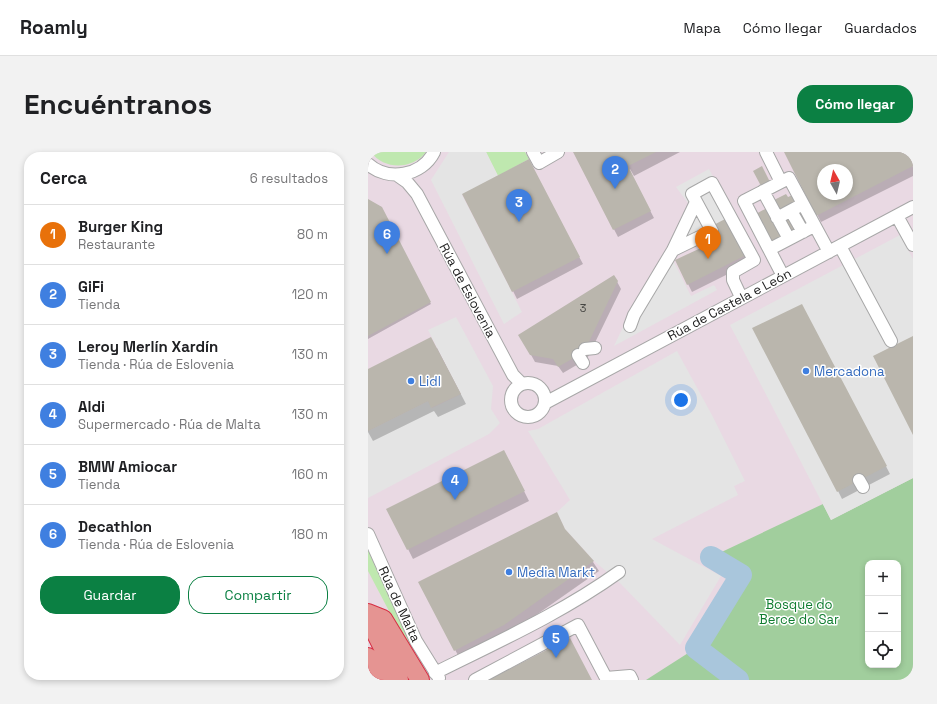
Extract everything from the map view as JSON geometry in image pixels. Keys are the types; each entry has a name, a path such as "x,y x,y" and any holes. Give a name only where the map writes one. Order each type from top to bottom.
{"highway":[{"path":"368,613 383,619 431,678"},
{"path":"368,618 399,680"},
{"path":"368,657 380,680"}],"street":[{"path":"368,164 384,173 397,175 410,173 418,169 431,158 434,152"},
{"path":"533,152 539,163 558,152"},
{"path":"766,152 781,182"},
{"path":"416,194 418,169"},
{"name":"Rúa de Eslovenia","path":"397,175 407,182 416,194 513,376 522,384"},
{"path":"783,276 744,201 789,178 814,226 834,249 891,341"},
{"path":"673,250 712,231 692,194 712,183 754,260 733,272 733,280 741,297"},
{"path":"763,191 789,239"},
{"path":"630,326 634,315 673,250 696,202"},
{"path":"777,218 803,204"},
{"name":"Rúa de Castela e León","path":"545,403 741,297 913,207"},
{"path":"791,210 803,232"},
{"path":"897,216 913,245"},
{"path":"770,249 814,226"},
{"path":"532,383 540,388 545,397 545,403 540,411 532,416 526,417 516,413 513,408 511,396 517,386 522,384 532,383"},
{"name":"Rúa de Malta","path":"368,534 431,678"},
{"path":"431,678 592,592 619,572"},
{"path":"475,680 578,625 606,678 630,676 632,680"}],"shaded area":[{"path":"368,152 913,152 913,671 890,680 368,680"},
{"path":"449,152 486,152 498,176 462,195 522,312 504,324 431,180"},
{"path":"709,169 733,215 682,246 691,207 676,187"},
{"path":"900,235 913,259 913,478 831,520 730,325"},
{"path":"668,250 691,296 714,285 717,290 614,346 625,323"},
{"path":"456,317 493,386 491,409 500,423 489,434 368,498 368,431 428,401 432,408 461,394 428,330"},
{"path":"677,351 713,417 745,481 734,486 738,495 652,539 721,576 680,645 620,583 594,561 565,529 557,512 570,500 528,431 538,429"}],"green space":[{"path":"371,152 426,152 413,162 398,166 383,162"},
{"path":"486,152 525,152 529,159 498,176"},
{"name":"Bosque do Berce do Sar","path":"913,478 913,680 646,680 696,648 741,575 711,557 823,504 831,520"},
{"path":"368,550 410,643 410,651 368,571"}],"building":[{"path":"573,152 656,152 628,166 651,211 613,230"},
{"path":"784,152 913,152 913,166 853,197 853,164 817,164 817,200 847,200 816,216"},
{"path":"529,159 580,257 512,292 462,194"},
{"path":"762,166 770,182 761,186 753,171"},
{"path":"786,194 788,197 795,194 810,222 769,243 754,215 776,203 774,200"},
{"path":"368,199 382,207 431,302 368,336"},
{"path":"733,215 752,252 687,285 675,260 703,247 696,234"},
{"path":"614,275 618,281 584,352 558,367 553,359 530,355 518,335"},
{"name":"Mercadona","path":"802,304 887,466 837,492 752,328"},
{"path":"913,336 913,435 873,356"},
{"name":"Lidl","path":"431,337 461,394 431,408 428,401 368,431 368,369"},
{"path":"504,450 525,491 407,550 386,509"},
{"name":"Media Markt","path":"557,512 565,529 594,561 504,625 454,651 418,582"},
{"path":"570,638 592,680 488,680"}],"waterway":[{"path":"711,557 741,575 696,648 738,680"}],"place":[{"name":"GiFi","path":"615,189"},
{"name":"Leroy Merlín Xardín","path":"519,222"},
{"name":"Decathlon","path":"387,254"},
{"name":"Burger King","path":"708,259"},
{"name":"Mercadona","path":"806,371"},
{"name":"Lidl","path":"411,381"},
{"name":"Aldi","path":"455,500"},
{"name":"Media Markt","path":"509,572"},
{"name":"BMW Amiocar","path":"556,658"}]}
